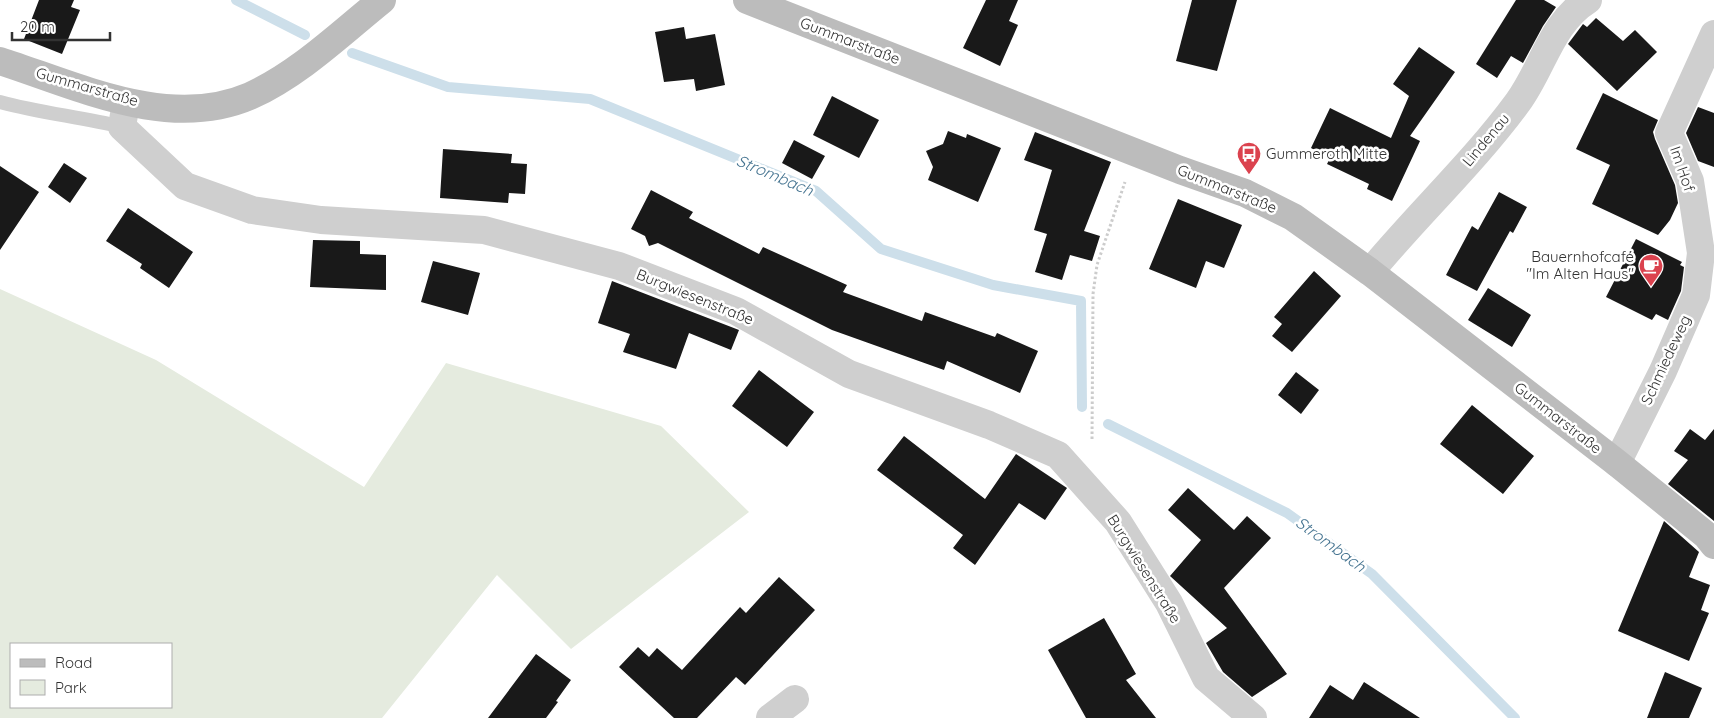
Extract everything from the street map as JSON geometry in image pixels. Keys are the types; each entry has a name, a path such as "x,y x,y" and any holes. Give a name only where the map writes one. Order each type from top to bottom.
{"street":[{"name":"Gummarstraße","path":"0,61 124,115 193,110 249,96 298,68 382,0"},
{"name":"Gummarstraße","path":"747,0 1135,153 1245,193 1293,217 1370,272 1617,463 1706,535 1714,544"},
{"name":"Lindenau","path":"1370,272 1519,101 1555,34 1573,9 1588,0"},
{"name":"Im Hof","path":"1701,253 1690,181 1669,133 1714,34"},
{"name":"Burgwiesenstraße","path":"124,115 185,186 252,210 321,220 484,230 619,266 736,311 849,374 989,425 1058,455 1118,522 1169,603 1206,678 1253,718"},
{"name":"Schmiedeweg","path":"1617,463 1663,371 1696,295 1701,253"},
{"path":"770,718 795,699"}],"lane":[{"path":"0,102 30,111 92,120 124,115"}],"path":[{"path":"1092,439 1092,335 1097,265 1135,153"}],"green space":[{"path":"0,289 156,360 364,487 446,363 661,426 749,512 571,649 497,575 382,718 0,718"}],"building":[{"path":"39,0 74,0 71,7 80,10 62,54 24,39"},
{"path":"986,0 1018,0 1009,21 1018,25 1000,66 963,48"},
{"path":"1192,0 1237,0 1217,71 1176,61"},
{"path":"1516,0 1544,0 1556,7 1543,26 1523,63 1511,56 1497,78 1476,64"},
{"path":"1596,18 1623,41 1635,30 1657,52 1617,91 1568,44 1583,24 1587,27"},
{"path":"684,27 686,39 715,34 725,85 696,91 694,79 664,82 655,32"},
{"path":"1419,47 1455,72 1410,136 1420,141 1392,201 1367,189 1369,184 1327,164 1330,158 1311,148 1330,108 1391,138 1409,96 1393,84"},
{"path":"1603,93 1658,120 1653,132 1675,185 1678,203 1670,220 1658,235 1592,204 1610,165 1576,149"},
{"path":"832,96 879,120 859,158 813,135"},
{"path":"1698,107 1714,113 1714,167 1698,161 1686,133"},
{"path":"948,131 966,138 967,134 1001,148 978,202 928,180 933,167 926,151 943,144"},
{"path":"1035,132 1111,162 1084,231 1100,236 1092,261 1070,255 1062,280 1035,272 1047,234 1034,230 1052,170 1024,160"},
{"path":"794,140 825,156 812,179 782,163"},
{"path":"443,149 512,154 511,163 527,164 525,194 509,193 508,203 440,198"},
{"path":"64,163 87,178 70,203 48,187"},
{"path":"0,166 39,192 0,250"},
{"path":"651,190 693,212 689,218 759,254 763,247 847,285 843,292 922,321 925,312 995,337 997,333 1038,351 1020,393 947,361 944,370 832,330 658,243 649,246 645,236 631,229"},
{"path":"1499,192 1527,207 1513,233 1510,231 1477,291 1446,275 1472,226 1478,230"},
{"path":"1178,199 1242,225 1224,268 1206,261 1196,288 1149,269"},
{"path":"128,208 193,252 169,288 140,268 142,264 106,241"},
{"path":"1636,239 1682,262 1680,265 1684,267 1681,291 1668,320 1656,314 1652,320 1606,297"},
{"path":"313,240 360,241 360,254 386,255 386,290 310,287"},
{"path":"433,261 480,273 468,315 421,302"},
{"path":"1314,271 1341,296 1292,352 1272,336 1282,324 1274,317"},
{"path":"612,281 739,330 731,350 689,333 676,369 623,352 630,334 598,323"},
{"path":"1488,288 1531,315 1512,347 1468,320"},
{"path":"759,370 814,412 787,447 732,406"},
{"path":"1296,372 1319,390 1301,414 1278,395"},
{"path":"1472,405 1534,456 1503,494 1440,444"},
{"path":"1690,429 1705,440 1714,429 1714,521 1668,484 1688,460 1674,451"},
{"path":"904,436 985,499 1016,454 1067,488 1045,520 1019,503 975,565 953,548 963,535 877,470"},
{"path":"1188,488 1234,530 1247,516 1271,538 1224,588 1287,674 1252,697 1223,672 1206,643 1227,628 1170,576 1201,540 1168,510"},
{"path":"1664,521 1699,552 1689,577 1710,585 1701,610 1709,613 1689,661 1618,631"},
{"path":"779,577 815,610 745,685 736,677 697,718 674,718 619,667 638,647 649,657 657,648 682,670 740,607 746,613"},
{"path":"1104,618 1136,674 1126,680 1156,718 1086,718 1048,650"},
{"path":"536,654 571,680 546,718 488,718"},
{"path":"1665,672 1702,688 1689,718 1647,718"},
{"path":"1364,682 1420,718 1309,718 1330,685 1353,700"}],"waterway":[{"name":"Strombach","path":"236,0 305,35"},
{"name":"Strombach","path":"352,53 448,87 590,99 816,191 881,249 993,285 1081,301 1082,407"},
{"name":"Strombach","path":"1108,424 1287,513 1372,574 1515,718"}],"place":[{"name":"Gummeroth Mitte","path":"1249,175"},
{"name":"Bauernhofcafé \"Im Alten Haus\"","path":"1651,287"}]}
